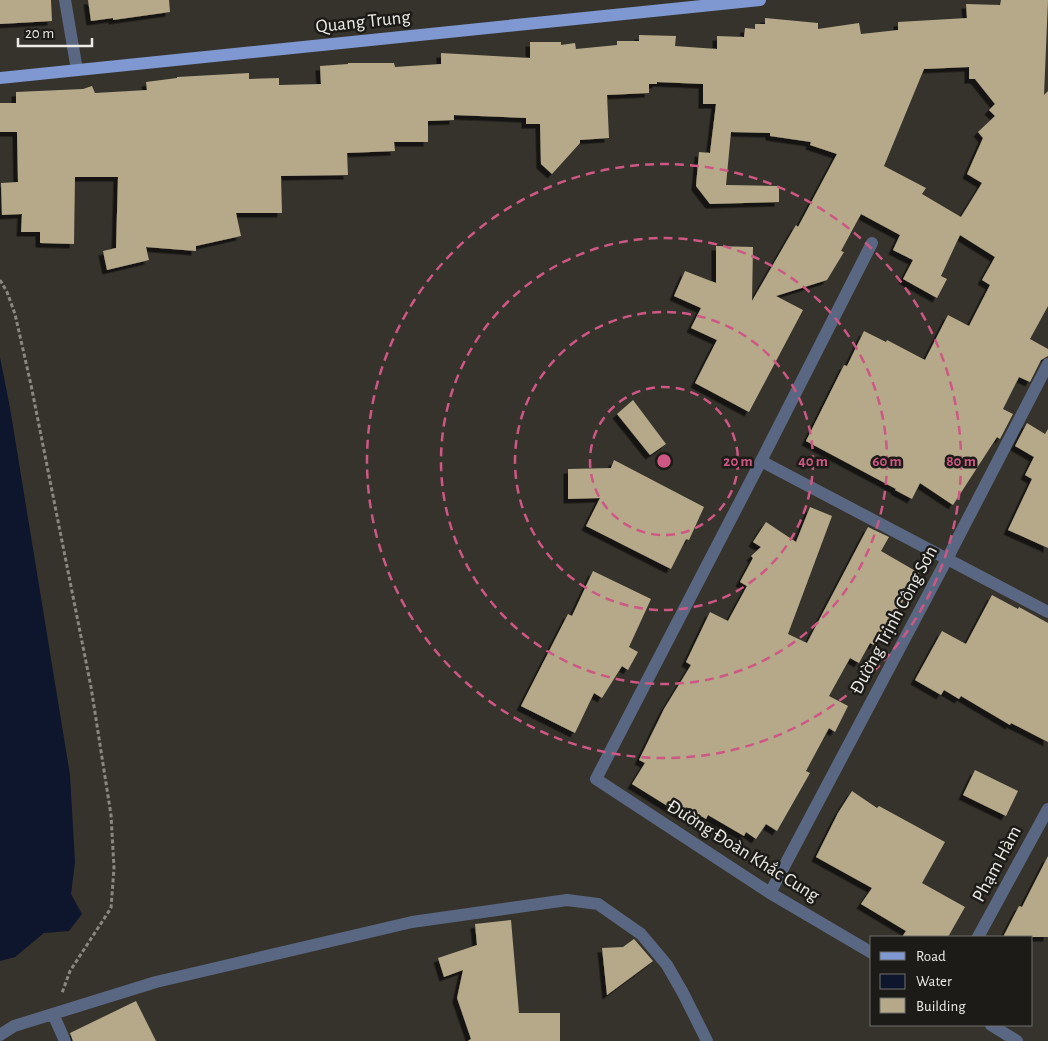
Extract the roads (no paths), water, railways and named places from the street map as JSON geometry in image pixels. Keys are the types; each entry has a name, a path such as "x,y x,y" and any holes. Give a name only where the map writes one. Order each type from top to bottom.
{"main road":[{"name":"Quang Trung","path":"0,78 760,0"}],"street":[{"path":"65,0 77,70"},
{"path":"872,243 761,461 1048,612"},
{"name":"Đường Trịnh Công Sơn","path":"770,893 948,559 1048,364"},
{"name":"Đường Đoàn Khắc Cung","path":"761,461 596,779 770,893 870,952"},
{"name":"Phạm Hàm","path":"979,936 1048,809"},
{"path":"0,1035 14,1026 156,982 412,922 567,900 598,904 640,934 667,965 707,1041"},
{"path":"53,1014 65,1041"},
{"path":"993,1026 1017,1041"}],"water":[{"path":"0,357 70,775 75,862 71,894 82,914 69,931 44,933 15,957 0,961"}]}
